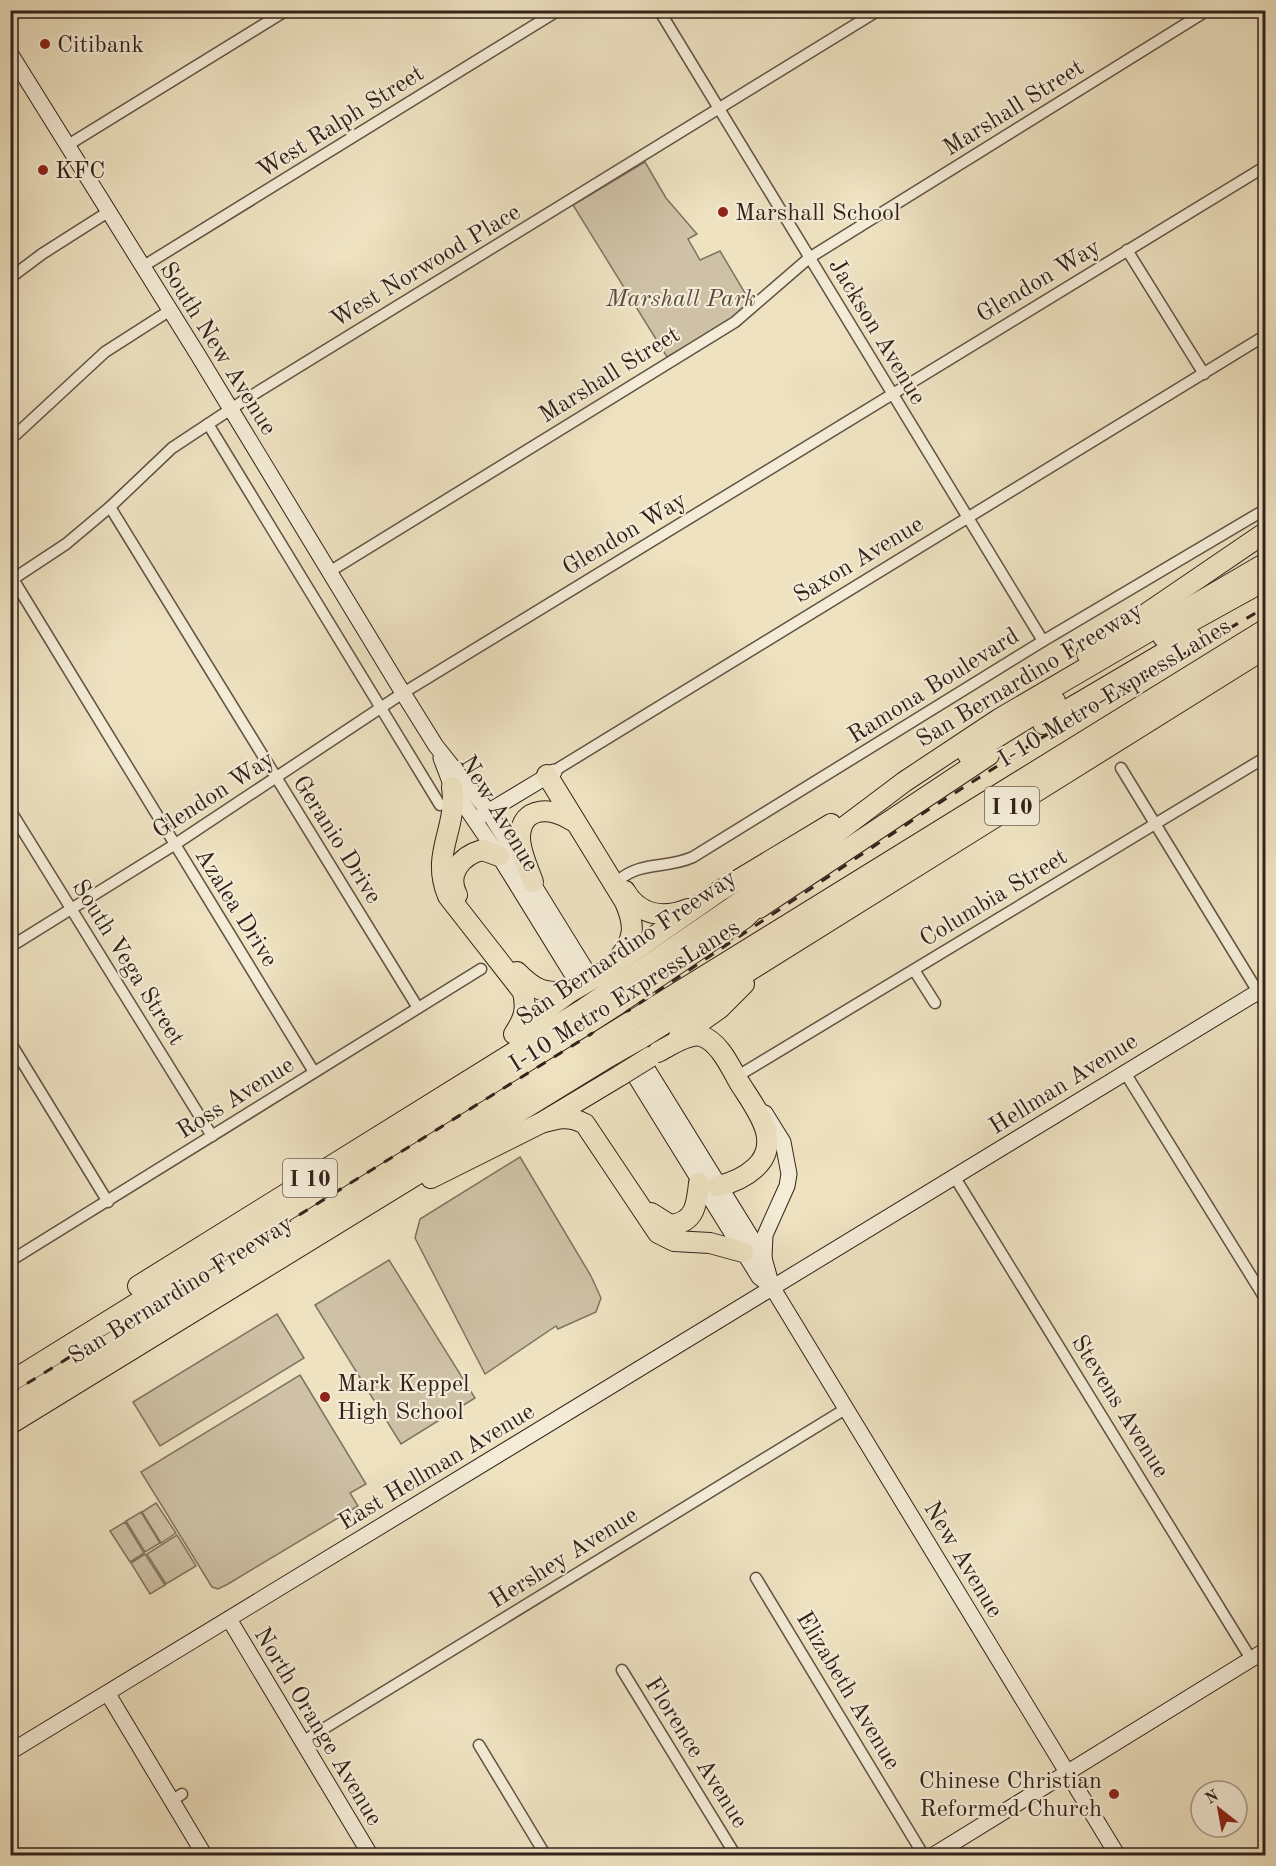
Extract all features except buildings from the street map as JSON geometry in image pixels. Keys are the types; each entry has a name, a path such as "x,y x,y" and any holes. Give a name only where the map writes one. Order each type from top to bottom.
{"highway":[{"path":"999,719 1121,630 1266,532"},
{"name":"San Bernardino Freeway","path":"10,1367 479,1073 586,1016 614,998 904,782 999,719 1266,563"},
{"name":"I-10 Metro ExpressLanes","path":"614,998 745,918 770,894 971,752 1135,653 1266,580"},
{"path":"731,957 1199,644 1266,592"},
{"path":"745,918 960,773 1199,644 1266,615"},
{"name":"I-10 Metro ExpressLanes","path":"635,1030 731,957 1266,629"},
{"name":"San Bernardino Freeway","path":"10,1424 386,1193 605,1048 759,966 1266,648"},
{"path":"550,773 573,821 625,902 632,918 633,933 627,947 606,970"},
{"path":"514,1034 570,992 606,970 704,902 801,841 904,782"},
{"path":"452,787 453,821 441,854 443,884 448,896 523,992 526,1007 524,1019 514,1034 479,1073"},
{"path":"533,882 521,847 521,830 526,821 545,809 554,810 573,821"},
{"path":"499,856 482,850 456,866 452,875 453,888 460,902 512,967 532,987 548,993 570,992"},
{"path":"619,880 628,895 647,912 679,912 704,902"},
{"path":"386,1193 441,1174 541,1124 654,1054 720,1008 759,966"},
{"path":"720,1008 716,1024 718,1034 741,1074"},
{"name":"I-10 Metro ExpressLanes","path":"10,1382 586,1016"},
{"path":"621,1075 597,1095 592,1104 591,1114 601,1137 643,1204 663,1223 679,1225 687,1221 708,1185 739,1179 764,1158 768,1147 763,1120 715,1045 702,1036 690,1036 654,1054"},
{"name":"I-10 Metro ExpressLanes","path":"10,1406 605,1048"},
{"path":"541,1124 561,1117 574,1118 585,1124 658,1233 674,1242 710,1243 743,1252"}],"main road":[{"name":"South New Avenue","path":"10,53 403,693"},
{"path":"403,693 436,747"},
{"name":"New Avenue","path":"436,747 452,787 473,821 499,856 708,1185 764,1258 772,1287 1118,1856"},
{"name":"New Avenue","path":"436,747 488,811 533,882 708,1185 743,1252 759,1276 772,1287"},
{"path":"550,773 619,880"},
{"name":"Saxon Avenue","path":"473,821 550,773"},
{"name":"Hellman Avenue","path":"885,1218 1124,1071 1263,994"},
{"path":"741,1074 783,1142 788,1163 787,1186 765,1235 764,1258"},
{"name":"East Hellman Avenue","path":"10,1752 885,1218"},
{"name":"North Orange Avenue","path":"229,1619 371,1856"},
{"path":"932,1856 1266,1650"},
{"path":"108,1694 177,1797 205,1856"}],"street":[{"path":"68,146 287,10"},
{"name":"West Ralph Street","path":"142,267 559,10"},
{"name":"Jackson Avenue","path":"659,10 1043,641"},
{"name":"West Norwood Place","path":"12,580 66,544 110,507 157,460 208,424 879,10"},
{"name":"Marshall Street","path":"329,572 735,322 809,258 1208,10"},
{"name":"Glendon Way","path":"10,947 174,845 403,693 1266,166"},
{"path":"10,278 42,254 108,212"},
{"path":"1127,250 1204,374"},
{"path":"10,440 105,352 169,311"},
{"name":"Saxon Avenue","path":"550,773 1266,335"},
{"path":"208,424 440,805"},
{"name":"Geranio Drive","path":"110,507 418,1008"},
{"name":"Ramona Boulevard","path":"619,880 639,867 679,864 693,858 1043,641 1266,509"},
{"name":"Azalea Drive","path":"12,580 314,1072"},
{"name":"Columbia Street","path":"741,1074 1266,757"},
{"path":"1121,768 1154,824 1263,994"},
{"name":"South Vega Street","path":"10,810 212,1136"},
{"name":"Ross Avenue","path":"10,1261 481,969"},
{"path":"914,970 934,1003"},
{"path":"10,1042 108,1202"},
{"path":"1124,1071 1266,1300"},
{"name":"Stevens Avenue","path":"954,1176 1251,1659"},
{"name":"Hershey Avenue","path":"302,1742 847,1408"},
{"name":"Elizabeth Avenue","path":"756,1578 924,1856"},
{"name":"Florence Avenue","path":"622,1670 736,1856"},
{"path":"479,1745 546,1856"}],"green space":[{"name":"Marshall Park","path":"645,162 666,198 697,234 688,239 700,260 720,251 751,303 736,317 667,357 573,205"},
{"path":"520,1157 591,1276 601,1298 596,1312 558,1329 556,1326 485,1374 415,1238 420,1219"},
{"path":"389,1260 475,1398 401,1444 315,1305"},
{"path":"277,1314 304,1358 160,1446 133,1402"},
{"path":"300,1375 366,1484 350,1493 358,1506 228,1584 218,1589 212,1587 141,1472"},
{"path":"156,1503 176,1533 161,1543 142,1512"},
{"path":"141,1512 160,1543 145,1552 126,1521"},
{"path":"125,1522 144,1553 130,1562 110,1531"},
{"path":"177,1535 196,1566 166,1584 147,1554"},
{"path":"145,1554 165,1585 150,1594 131,1563"}],"railway":[{"path":"10,1394 625,1013 928,810 1043,737 1266,607"}],"place":[{"name":"Citibank","path":"45,44"},
{"name":"KFC","path":"43,170"},
{"name":"Marshall School","path":"723,212"},
{"name":"Mark Keppel High School","path":"325,1397"},
{"name":"Chinese Christian Reformed Church","path":"1114,1794"}]}
